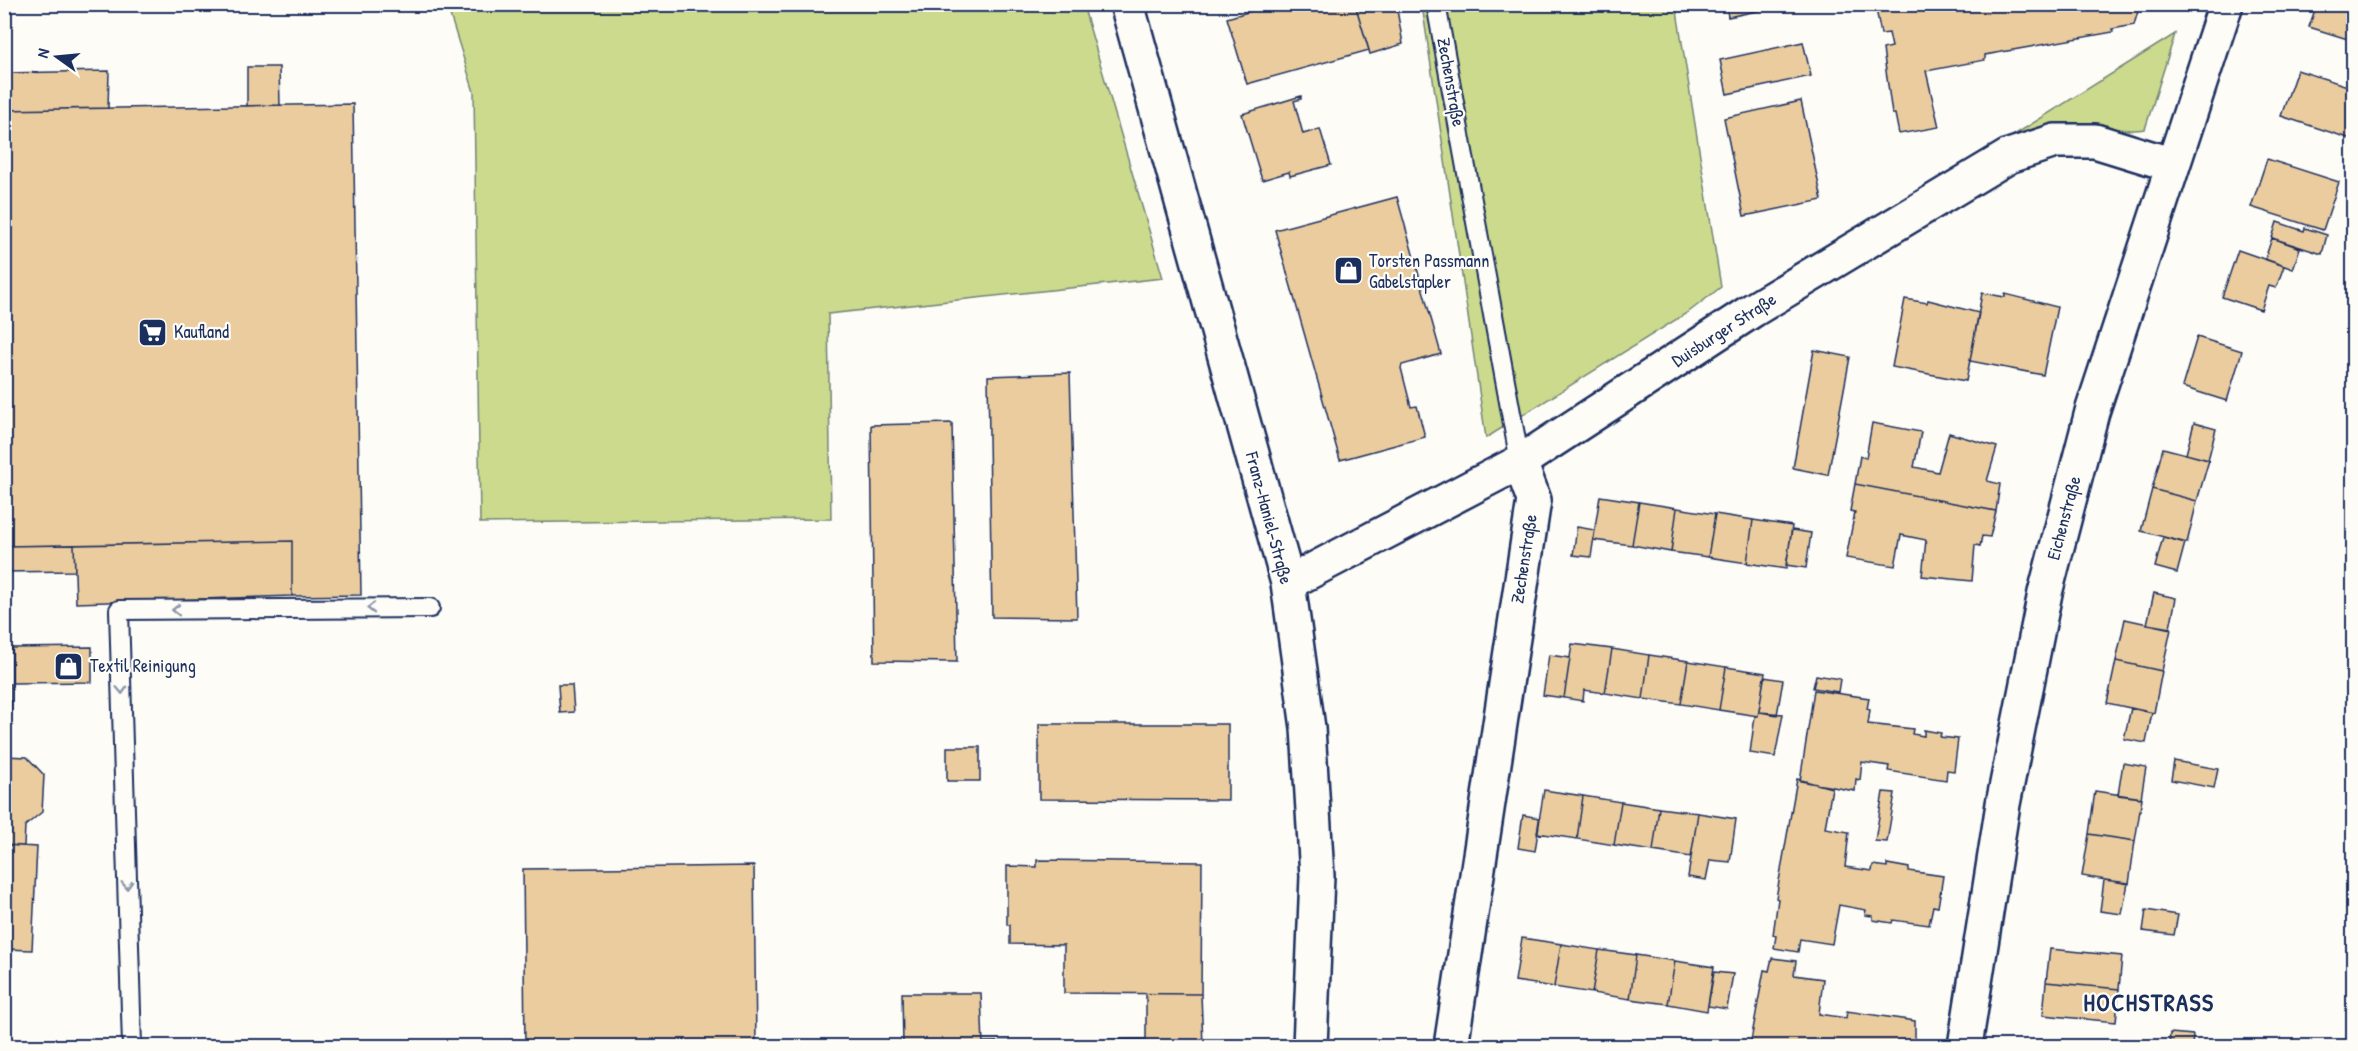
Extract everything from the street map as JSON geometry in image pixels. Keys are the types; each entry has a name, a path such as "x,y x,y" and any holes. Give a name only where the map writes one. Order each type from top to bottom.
{"street":[{"name":"Franz-Haniel-Straße","path":"1127,4 1288,583 1308,728 1317,876 1310,1047"},
{"name":"Eichenstraße","path":"1965,1047 2003,804 2045,593 2092,412 2226,4"},
{"name":"Duisburger Straße","path":"1288,583 1520,462 1753,310 2009,156 2055,141 2095,141 2173,165"},
{"name":"Zechenstraße","path":"1451,1047 1533,500 1520,462"}],"lane":[{"name":"Zechenstraße","path":"1437,4 1520,462"},
{"path":"132,1047 120,610 430,608"}],"green space":[{"path":"447,5 1083,5 1163,278 828,314 831,519 480,523 474,92"},
{"path":"1422,5 1676,5 1721,287 1690,311 1486,438"},
{"path":"2175,34 2145,129 2125,130 2082,124 2038,130 2006,140"}],"building":[{"path":"1275,4 1355,4 1369,50 1247,84 1227,18"},
{"path":"1355,4 1396,4 1403,44 1370,54"},
{"path":"1726,4 1790,4 1728,17"},
{"path":"1875,4 2140,4 2134,25 2112,29 2113,32 1985,55 1985,60 1926,71 1939,127 1899,134 1895,114 1892,114 1883,49 1892,47 1889,33 1881,34"},
{"path":"2317,4 2354,4 2354,41 2309,27"},
{"path":"1803,42 1811,76 1727,94 1720,60"},
{"path":"247,67 279,67 280,105 247,106"},
{"path":"2297,70 2354,88 2354,140 2281,116"},
{"path":"109,71 108,108 4,110 4,73"},
{"path":"1301,96 1301,99 1294,101 1303,134 1320,129 1331,165 1290,176 1289,172 1262,180 1242,114"},
{"path":"1801,101 1822,200 1744,216 1724,118"},
{"path":"353,104 361,595 292,596 292,541 4,546 4,110"},
{"path":"2267,159 2339,182 2323,230 2251,207"},
{"path":"1397,197 1441,354 1402,365 1401,368 1411,407 1417,406 1425,437 1340,460 1275,230"},
{"path":"2277,222 2304,231 2305,228 2327,235 2322,254 2272,238"},
{"path":"2272,238 2300,248 2293,269 2265,259"},
{"path":"2238,250 2284,266 2276,288 2269,286 2261,310 2222,297"},
{"path":"1982,293 2005,297 2005,294 2057,307 2043,375 1970,361"},
{"path":"1905,299 1927,303 1928,300 1979,313 1966,381 1892,367"},
{"path":"2197,337 2242,351 2227,401 2182,387"},
{"path":"1814,350 1850,357 1828,475 1793,468"},
{"path":"1070,373 1077,618 992,617 988,376"},
{"path":"952,423 957,662 874,661 871,425"},
{"path":"1872,423 1921,432 1914,467 1938,472 1949,433 1997,447 1987,481 2000,484 1996,511 1855,484 1860,456 1866,458"},
{"path":"2194,423 2216,429 2208,460 2186,454"},
{"path":"2163,448 2209,460 2197,501 2152,489"},
{"path":"1855,484 1996,511 1990,537 1982,536 1980,546 1975,545 1972,581 1922,576 1926,540 1901,535 1895,566 1846,558 1855,512 1850,511"},
{"path":"2152,489 2197,501 2187,543 2141,531"},
{"path":"1600,496 1639,502 1632,545 1593,540"},
{"path":"1639,502 1677,508 1671,552 1632,545"},
{"path":"1677,508 1715,514 1708,557 1671,552"},
{"path":"1715,514 1753,520 1747,563 1708,557"},
{"path":"1753,520 1792,526 1786,569 1747,563"},
{"path":"1577,527 1595,530 1591,557 1573,555"},
{"path":"1792,530 1811,533 1806,568 1786,565"},
{"path":"2163,537 2185,543 2177,573 2155,567"},
{"path":"292,541 292,596 76,603 74,545"},
{"path":"74,545 75,571 4,572 4,546"},
{"path":"2154,593 2176,598 2170,628 2147,624"},
{"path":"2125,619 2171,629 2162,671 2116,661"},
{"path":"1572,644 1612,649 1605,693 1584,690 1583,701 1564,698"},
{"path":"92,647 92,682 12,683 12,648"},
{"path":"1612,649 1649,655 1643,699 1605,693"},
{"path":"1549,655 1570,658 1564,698 1543,695"},
{"path":"1649,655 1688,661 1681,704 1643,699"},
{"path":"1688,661 1726,667 1719,710 1681,704"},
{"path":"2116,661 2162,671 2154,713 2107,703"},
{"path":"1726,667 1765,673 1758,716 1719,710"},
{"path":"1816,675 1840,679 1838,692 1813,688"},
{"path":"1764,677 1783,680 1777,715 1759,712"},
{"path":"4,684 11,684 11,714 4,714"},
{"path":"558,685 572,685 574,712 560,713"},
{"path":"1814,690 1869,698 1868,724 1913,729 1912,734 1924,736 1924,730 1941,733 1940,737 1958,739 1954,771 1947,770 1946,780 1888,771 1889,766 1862,762 1860,780 1856,779 1855,791 1800,781"},
{"path":"2131,708 2152,713 2146,743 2124,739"},
{"path":"1759,712 1783,714 1775,757 1750,753 1755,716 1758,716"},
{"path":"1039,724 1228,724 1228,800 1039,799"},
{"path":"947,747 980,747 980,781 947,781"},
{"path":"4,756 27,757 44,775 42,812 25,826 24,846 4,845"},
{"path":"2174,761 2218,769 2214,788 2171,780"},
{"path":"2123,763 2146,767 2141,798 2118,795"},
{"path":"1797,779 1832,788 1825,828 1849,832 1845,867 1872,871 1873,865 1887,867 1887,864 1909,868 1909,871 1943,876 1938,907 1933,906 1929,925 1873,920 1873,916 1865,915 1866,910 1839,905 1832,944 1800,939 1798,952 1774,948 1776,936 1773,935 1778,899 1776,898"},
{"path":"1544,790 1583,796 1577,839 1537,833"},
{"path":"2095,791 2142,798 2135,841 2089,834"},
{"path":"1883,792 1895,793 1887,842 1875,841"},
{"path":"1583,796 1621,802 1614,845 1577,839"},
{"path":"1621,802 1659,808 1653,851 1614,845"},
{"path":"1659,808 1698,813 1691,857 1653,851"},
{"path":"1698,813 1736,819 1730,862 1710,860 1706,880 1688,877"},
{"path":"1523,815 1540,818 1535,851 1518,848"},
{"path":"2089,834 2135,841 2129,884 2082,876"},
{"path":"4,845 37,847 32,950 4,949"},
{"path":"1037,860 1202,862 1201,994 1064,993 1064,945 1010,944 1010,925 1007,925 1007,866 1037,867"},
{"path":"754,866 756,1046 525,1046 523,869"},
{"path":"2104,880 2128,883 2122,914 2100,911"},
{"path":"2146,910 2178,915 2174,935 2143,931"},
{"path":"1522,938 1561,944 1554,987 1515,981"},
{"path":"1561,944 1599,950 1592,993 1554,987"},
{"path":"2050,949 2122,956 2119,989 2046,982"},
{"path":"1599,950 1636,955 1630,999 1592,993"},
{"path":"1636,955 1675,961 1668,1004 1630,999"},
{"path":"1772,958 1796,961 1794,975 1823,979 1819,1014 1846,1018 1847,1011 1915,1021 1915,1046 1750,1046 1764,970 1769,971"},
{"path":"1675,961 1714,967 1707,1011 1668,1004"},
{"path":"1714,972 1733,974 1727,1009 1708,1006"},
{"path":"2046,982 2119,989 2116,1022 2043,1015"},
{"path":"902,993 981,993 983,1046 903,1046"},
{"path":"1146,994 1201,994 1203,1046 983,1046 983,1042 1146,1039"},
{"path":"2170,1033 2193,1035 2192,1046 2169,1046"},
{"path":"2063,1041 2115,1046 2062,1046"}],"place":[{"name":"Torsten Passmann Gabelstapler","path":"1348,271"},
{"name":"Kaufland","path":"153,332"},
{"name":"Textil Reinigung","path":"69,666"}],"district":[{"name":"HOCHSTRASS","path":"2149,1003"}]}
